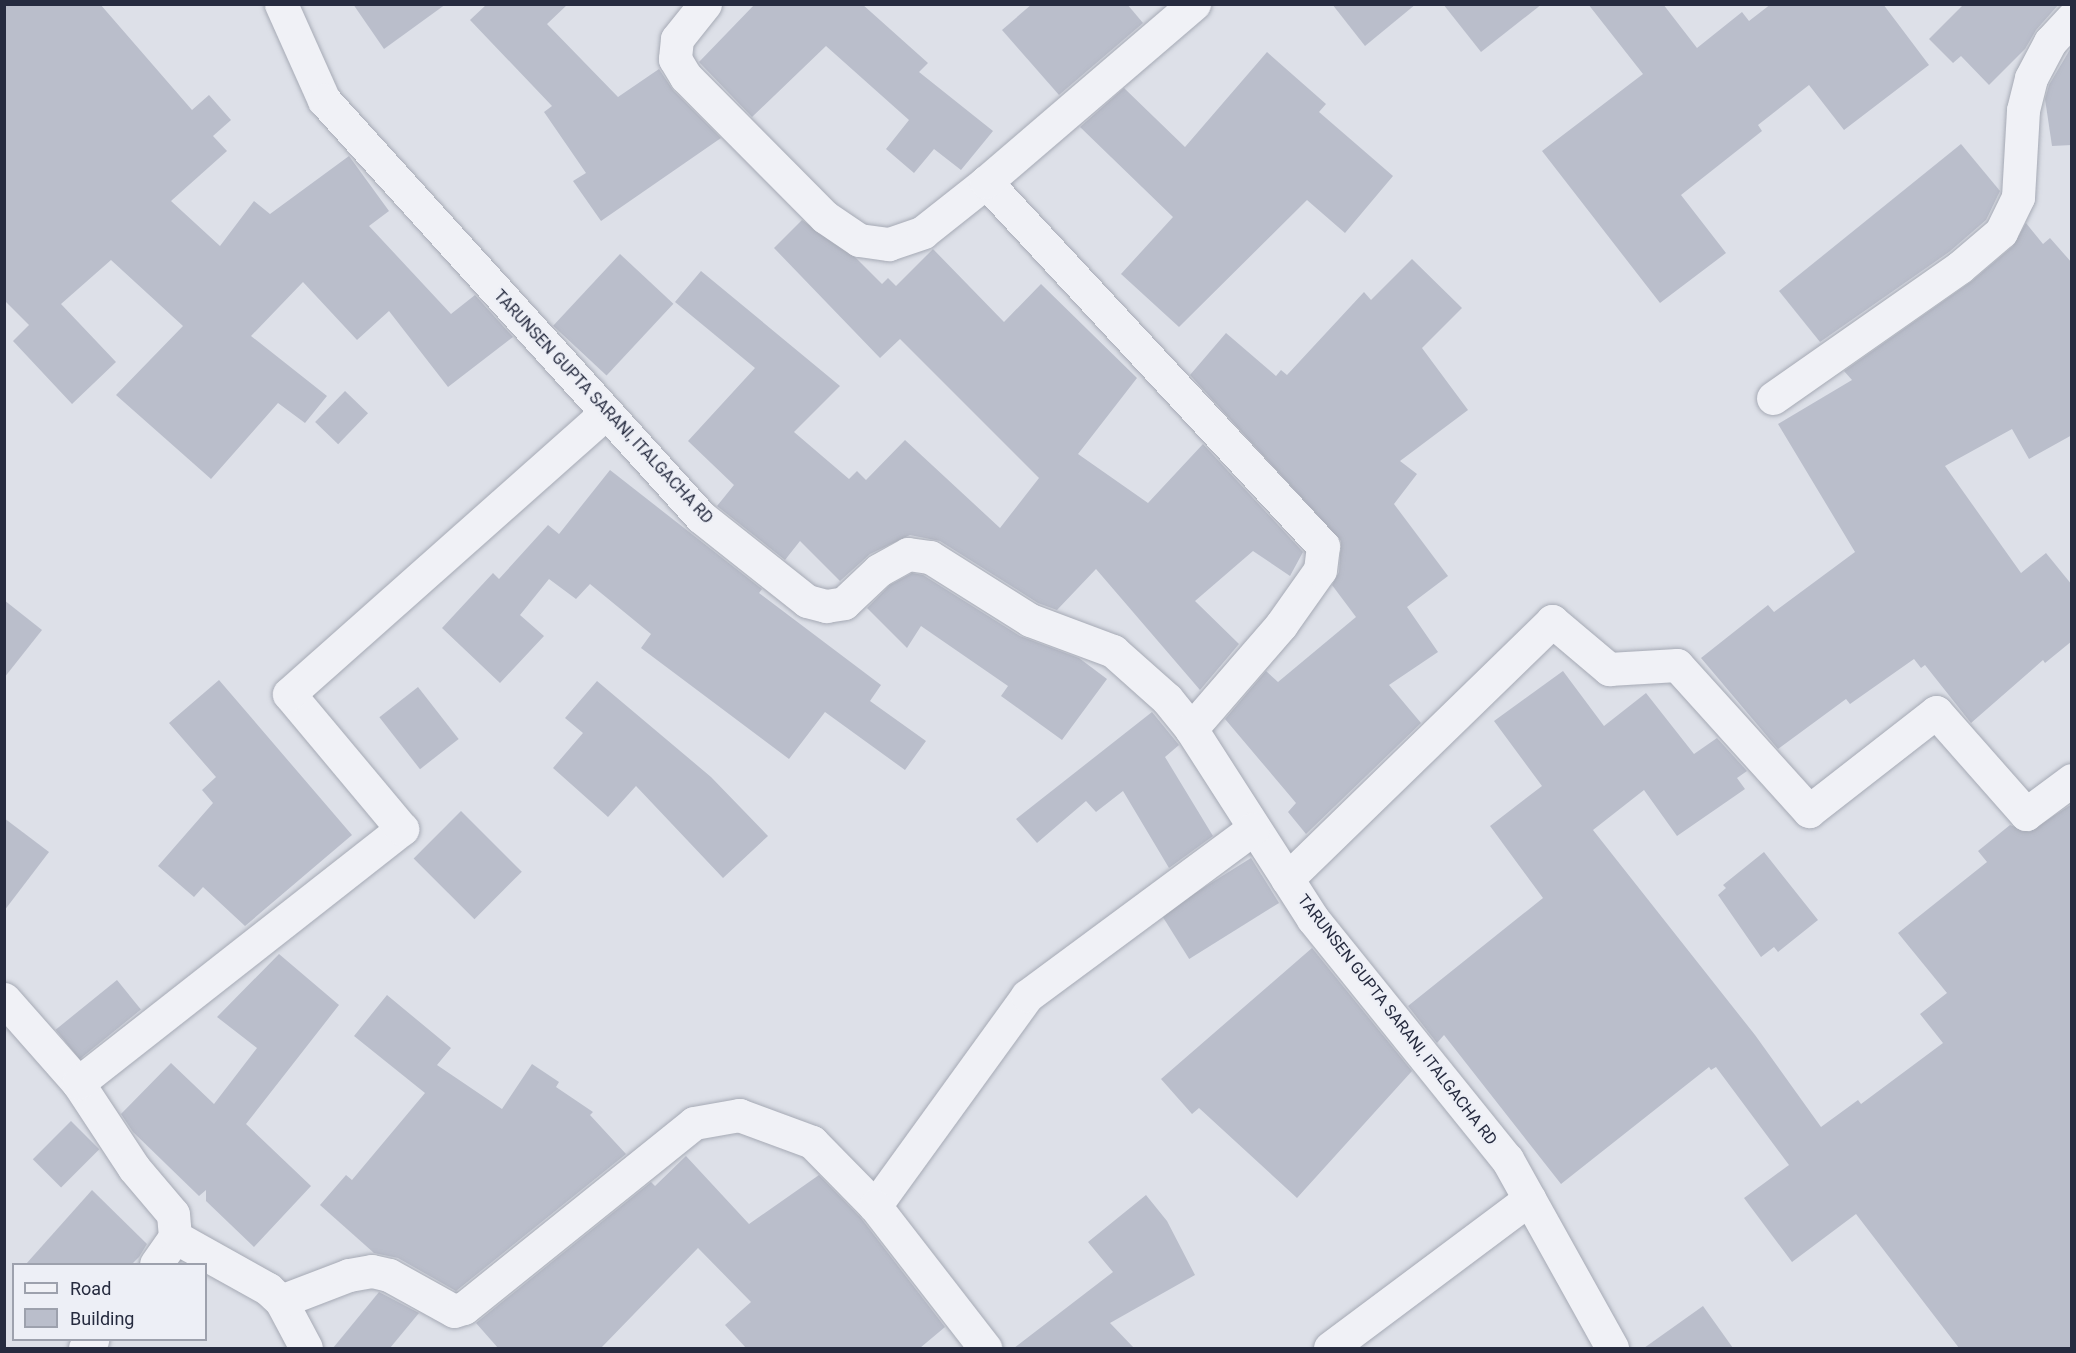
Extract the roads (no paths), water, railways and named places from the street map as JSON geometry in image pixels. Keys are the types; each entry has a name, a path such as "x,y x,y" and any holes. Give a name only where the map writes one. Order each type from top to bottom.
{"street":[{"name":"TARUNSEN GUPTA SARANI, ITALGACHA RD","path":"281,4 324,100 701,517 807,601 826,606 844,603 879,570 898,559 908,554 930,557 1030,620 1113,651 1167,699 1191,729 1253,829 1313,919 1507,1159 1612,1348"},
{"path":"705,4 677,39 675,59 680,68 825,216 859,240 889,244 923,232 986,182 1194,4"},
{"path":"1773,398 1960,267 2001,232 2018,198 2023,110 2031,78 2050,42 2072,18"},
{"path":"986,182 1323,546 1320,570 1281,625 1191,729"},
{"path":"78,1083 402,829 289,694 606,413"},
{"path":"1287,879 1552,621 1610,669 1677,665 1809,811 1936,712 2026,814 2072,780"},
{"path":"874,1206 1027,996 1253,829"},
{"path":"4,999 78,1083 134,1168 173,1214 176,1237 157,1263"},
{"path":"281,1301 349,1275 372,1271 389,1275 454,1311 464,1308 694,1122 739,1115 792,1131 812,1142 874,1206 985,1348"},
{"path":"1330,1348 1529,1199"},
{"path":"176,1237 239,1271 281,1301 306,1348"}]}
